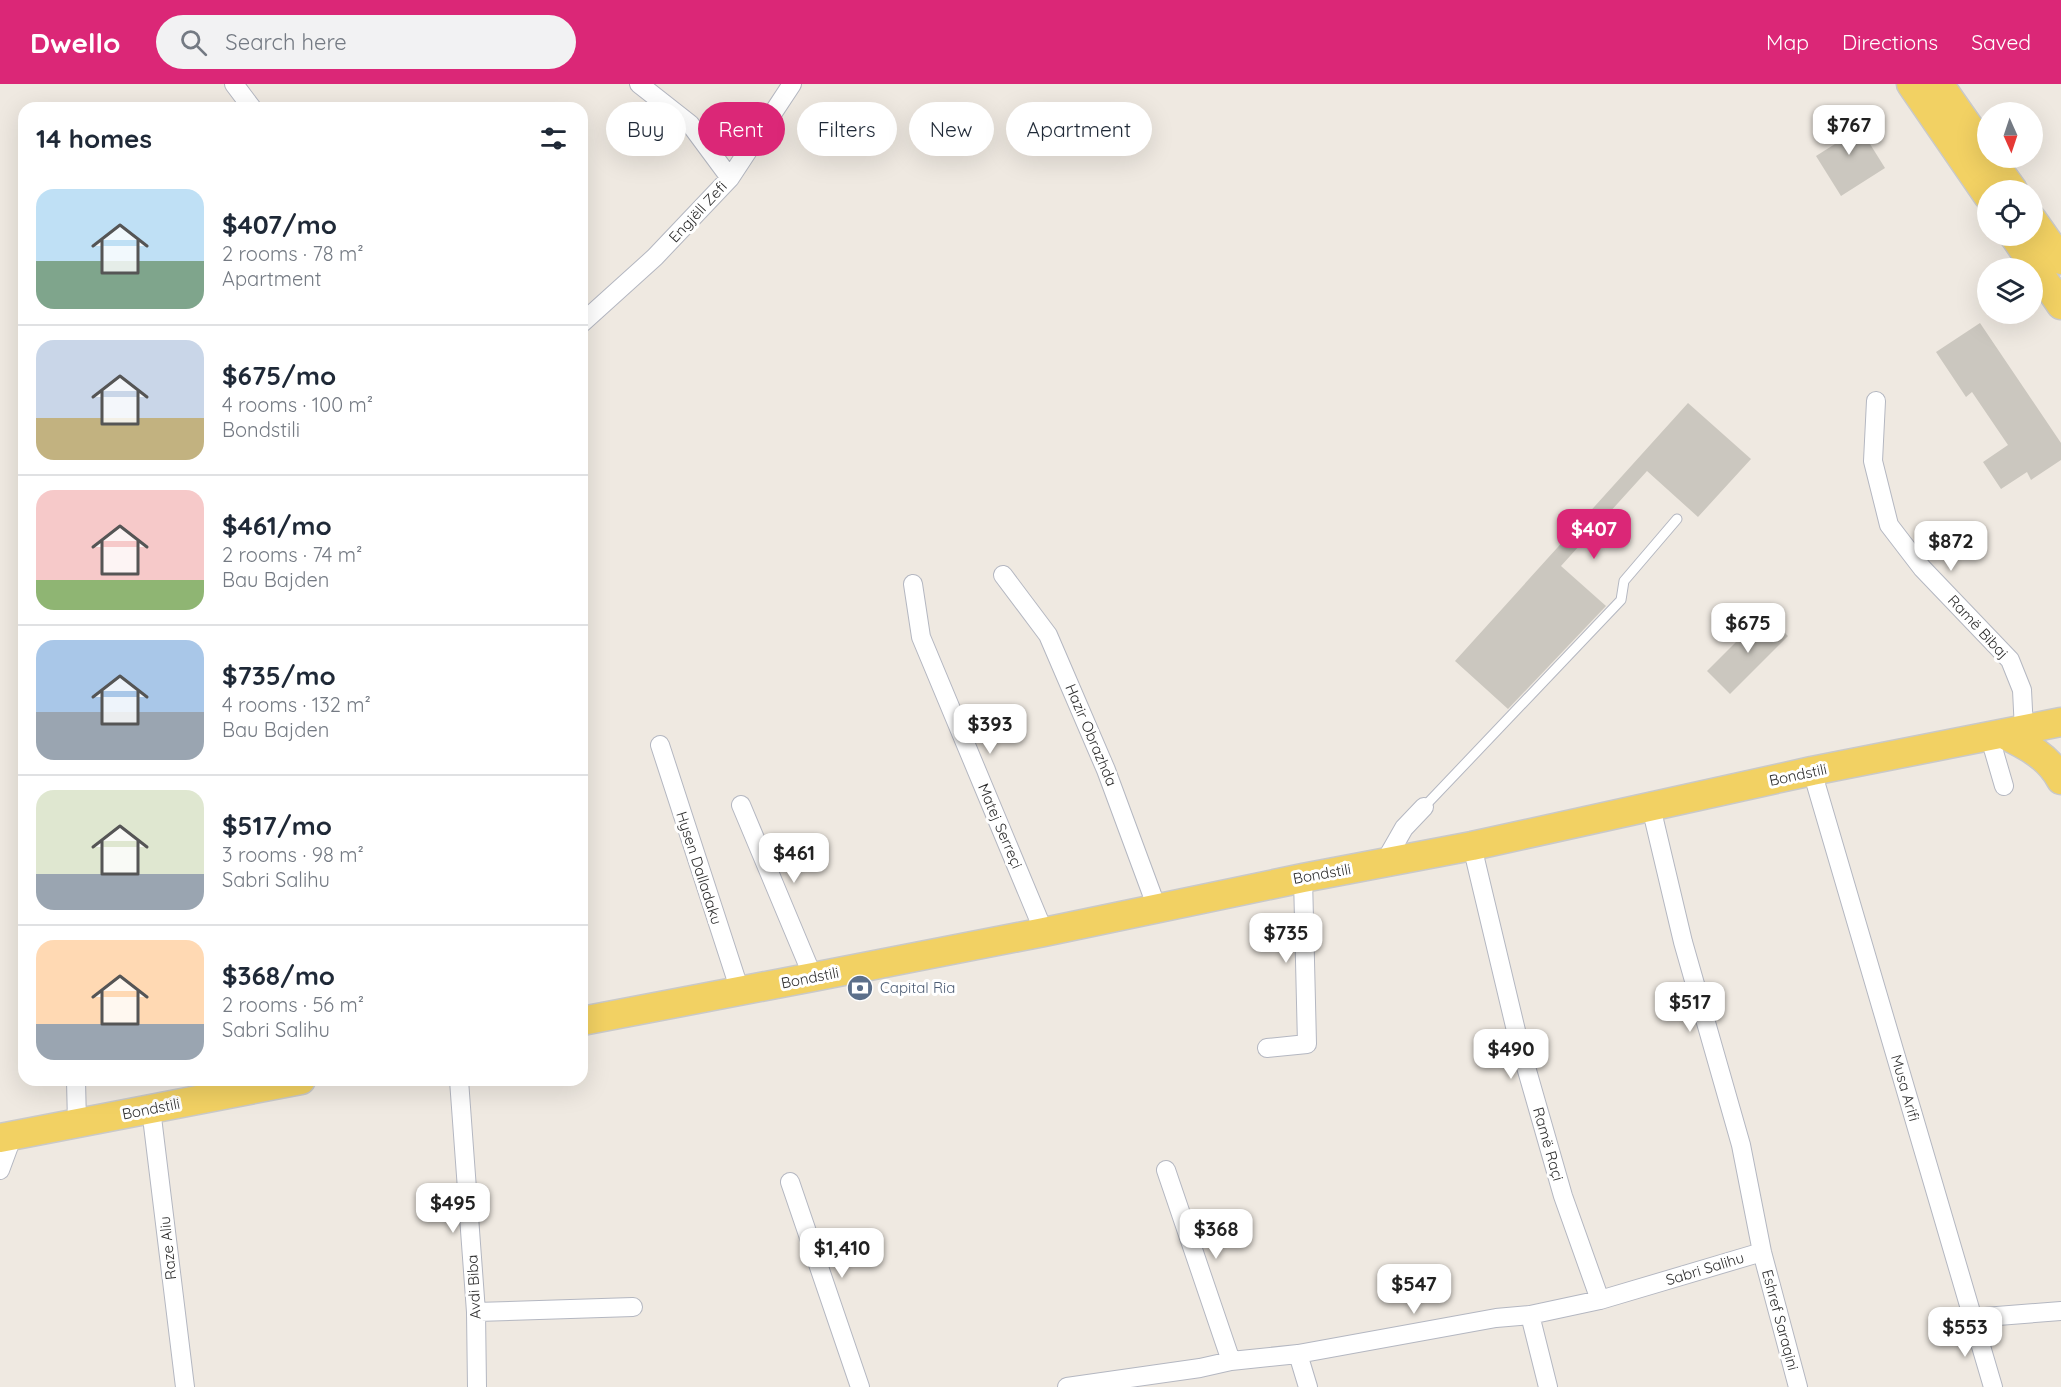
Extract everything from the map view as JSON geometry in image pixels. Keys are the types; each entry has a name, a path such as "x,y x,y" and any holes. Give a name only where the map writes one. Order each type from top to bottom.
{"main road":[{"path":"1911,84 1977,180"},
{"path":"1939,84 1977,139"},
{"path":"2043,235 2061,260"},
{"path":"2021,246 2061,305"},
{"name":"Bondstili","path":"588,1014 740,991 1044,932 1303,878 1472,846 1812,771 2061,722"},
{"path":"2005,734 2034,749 2055,769 2061,780"},
{"name":"Bondstili","path":"6,1136 271,1086"}],"street":[{"path":"234,84 248,102"},
{"path":"639,84 690,124 730,178"},
{"name":"Engjëll Zefi","path":"588,317 655,257 730,178 792,84"},
{"name":"Ramë Bibaj","path":"1876,401 1873,461 1889,525 1922,568 2010,660 2022,690 2005,734 2004,786"},
{"name":"Hazir Obrazhda","path":"1003,574 1048,635 1106,770 1157,908"},
{"name":"Matej Serreçi","path":"914,584 921,637 1044,932"},
{"name":"Hysen Dalladaku","path":"660,746 740,991"},
{"name":"Musa Arifi","path":"1812,771 1993,1387"},
{"path":"741,805 813,977"},
{"path":"1384,863 1404,828 1424,807"},
{"name":"Sabri Salihu","path":"1067,1387 1200,1368 1231,1361 1298,1354 1496,1318 1530,1315 1600,1300 1762,1252 1741,1145 1683,942 1651,807"},
{"name":"Ramë Raçi","path":"1472,846 1518,1040 1563,1196 1600,1300"},
{"path":"1267,1048 1307,1044 1303,878"},
{"path":"76,1086 77,1123"},
{"name":"Avdi Biba","path":"459,1086 476,1312 477,1387"},
{"name":"Raze Aliu","path":"151,1109 185,1387"},
{"path":"0,1170 6,1136"},
{"path":"1166,1170 1231,1361"},
{"path":"790,1182 860,1387"},
{"name":"Eshref Saraqini","path":"1762,1252 1798,1387"},
{"path":"476,1312 633,1307"},
{"path":"1972,1318 2061,1311"},
{"path":"1530,1315 1548,1387"},
{"path":"1298,1354 1308,1387"}],"lane":[{"path":"1424,807 1621,600 1623,581 1677,519"}],"building":[{"path":"1850,112 1885,168 1841,196 1816,156 1835,144 1825,127"},
{"path":"1981,324 2061,443 2061,460 2031,480 2027,472 2001,489 1983,462 2008,445 1972,392 1966,397 1936,352"},
{"path":"1688,403 1751,459 1698,517 1647,471 1561,566 1606,606 1508,709 1455,661"},
{"path":"1765,613 1788,636 1730,694 1707,671"}],"place":[{"name":"Capital Ria","path":"860,988"}]}
